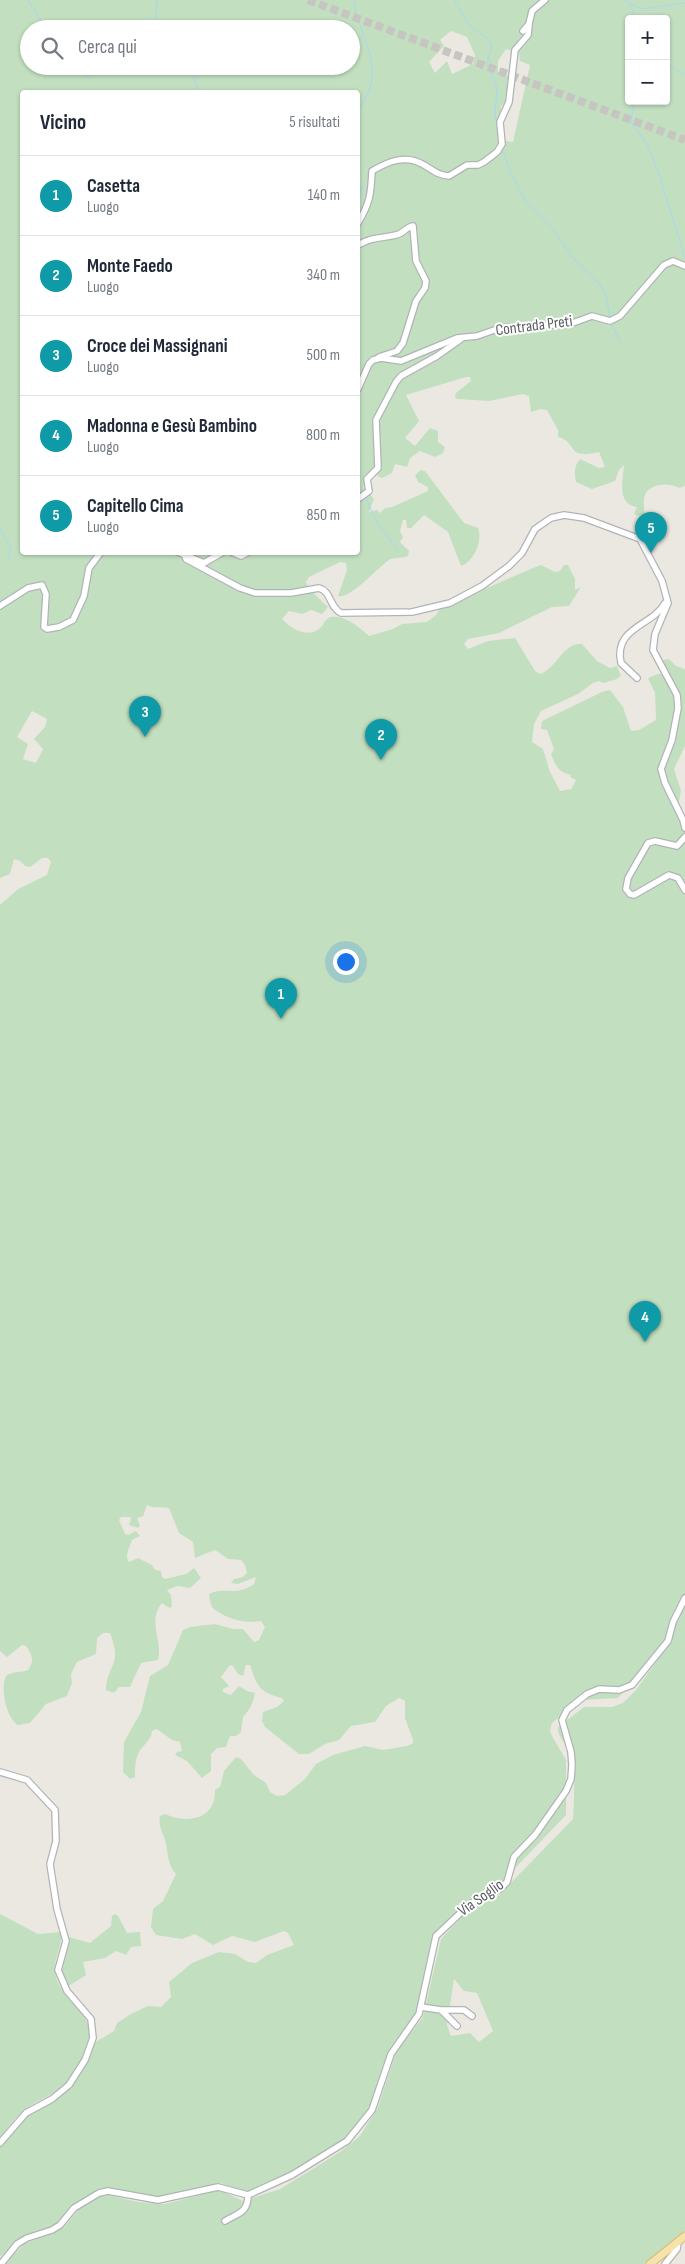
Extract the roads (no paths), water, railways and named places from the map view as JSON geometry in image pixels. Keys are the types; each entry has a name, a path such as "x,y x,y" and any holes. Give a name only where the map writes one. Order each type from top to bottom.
{"main road":[{"path":"650,2264 685,2236"}],"street":[{"path":"360,220 366,212 371,199 372,171 377,168 404,158 424,165 432,172 449,176 467,165 478,165 497,152 502,144 500,122 509,102 515,50 528,34 532,11 545,0"},
{"path":"523,31 529,24"},
{"path":"360,244 374,236 398,235 408,227 413,226 416,261 426,281 425,288 416,301 403,343 396,350 368,364 360,384"},
{"name":"Contrada Preti","path":"373,360 381,358 402,361 457,338 478,336 500,328 570,324 592,316 611,320 620,316 664,265 673,261 684,266"},
{"path":"362,496 369,489 367,479 378,468 376,420 396,382 462,338"},
{"path":"551,518 552,514 558,512"},
{"path":"185,556 186,559 233,584 255,593 291,593 319,588 325,591 334,609 341,613 412,612 442,606 482,586 517,559 535,529 551,518 564,515 579,516 640,539 662,581 668,603 655,634 653,650 677,695 678,708 672,740 661,769 665,783 685,828"},
{"path":"0,606 28,588 42,585 46,594 44,627 50,629 65,626 76,615 86,590 89,568 99,555"},
{"path":"185,556 204,563 218,555"},
{"path":"636,678 621,663 620,650 622,642 635,627 655,616 667,599"},
{"path":"685,837 677,846 655,841 648,842 628,878 626,889 630,894 634,895 668,875 678,878 685,890"},
{"name":"Via Soglio","path":"248,2195 276,2183 335,2150 357,2131 372,2110 391,2054 413,2025 421,2007 436,1936 471,1903 500,1889 507,1882 514,1857 535,1835 566,1791 571,1779 572,1765 571,1752 562,1720 567,1710 575,1702 595,1690 620,1690 632,1685 668,1641 673,1622 685,1598"},
{"path":"0,1772 27,1780 55,1810 56,1841 50,1864 57,1909 66,1938 58,1962 58,1973 67,1991 91,2019 94,2030 92,2042 80,2068 69,2085 52,2099 26,2113 0,2144"},
{"path":"421,2007 441,2010 464,2010 472,2016"},
{"path":"441,2010 457,2026"},
{"path":"1,2264 16,2244 27,2238 52,2230 60,2225 74,2208 100,2193 108,2191 158,2200 218,2187 248,2195 248,2203 244,2211 225,2221"},
{"path":"665,2264 677,2248 678,2242"}],"waterway":[{"path":"28,0 40,20"},
{"path":"155,20 157,0"},
{"path":"354,0 358,20"},
{"path":"454,0 469,25 489,40 492,45 487,64 497,88 495,114 499,137"},
{"path":"623,0 642,9 685,3"},
{"path":"630,6 635,15"},
{"path":"360,25 372,66 370,88 360,108"},
{"path":"670,65 685,74"},
{"path":"86,75 90,79"},
{"path":"193,75 198,90"},
{"path":"633,105 631,123 647,144 659,174 685,258"},
{"path":"502,148 508,166 526,202 552,228 573,258 599,283 606,295 610,318"},
{"path":"360,183 360,194"},
{"path":"611,324 620,341"},
{"path":"360,490 363,493"},
{"path":"365,496 376,521 398,550"},
{"path":"0,529 11,548 8,558"}],"tunnel":[{"path":"308,0 685,140"}],"place":[{"name":"Capitello Cima","path":"651,553"},
{"name":"Croce dei Massignani","path":"145,737"},
{"name":"Monte Faedo","path":"381,760"},
{"name":"Casetta","path":"281,1019"},
{"name":"Madonna e Gesù Bambino","path":"645,1342"}]}
